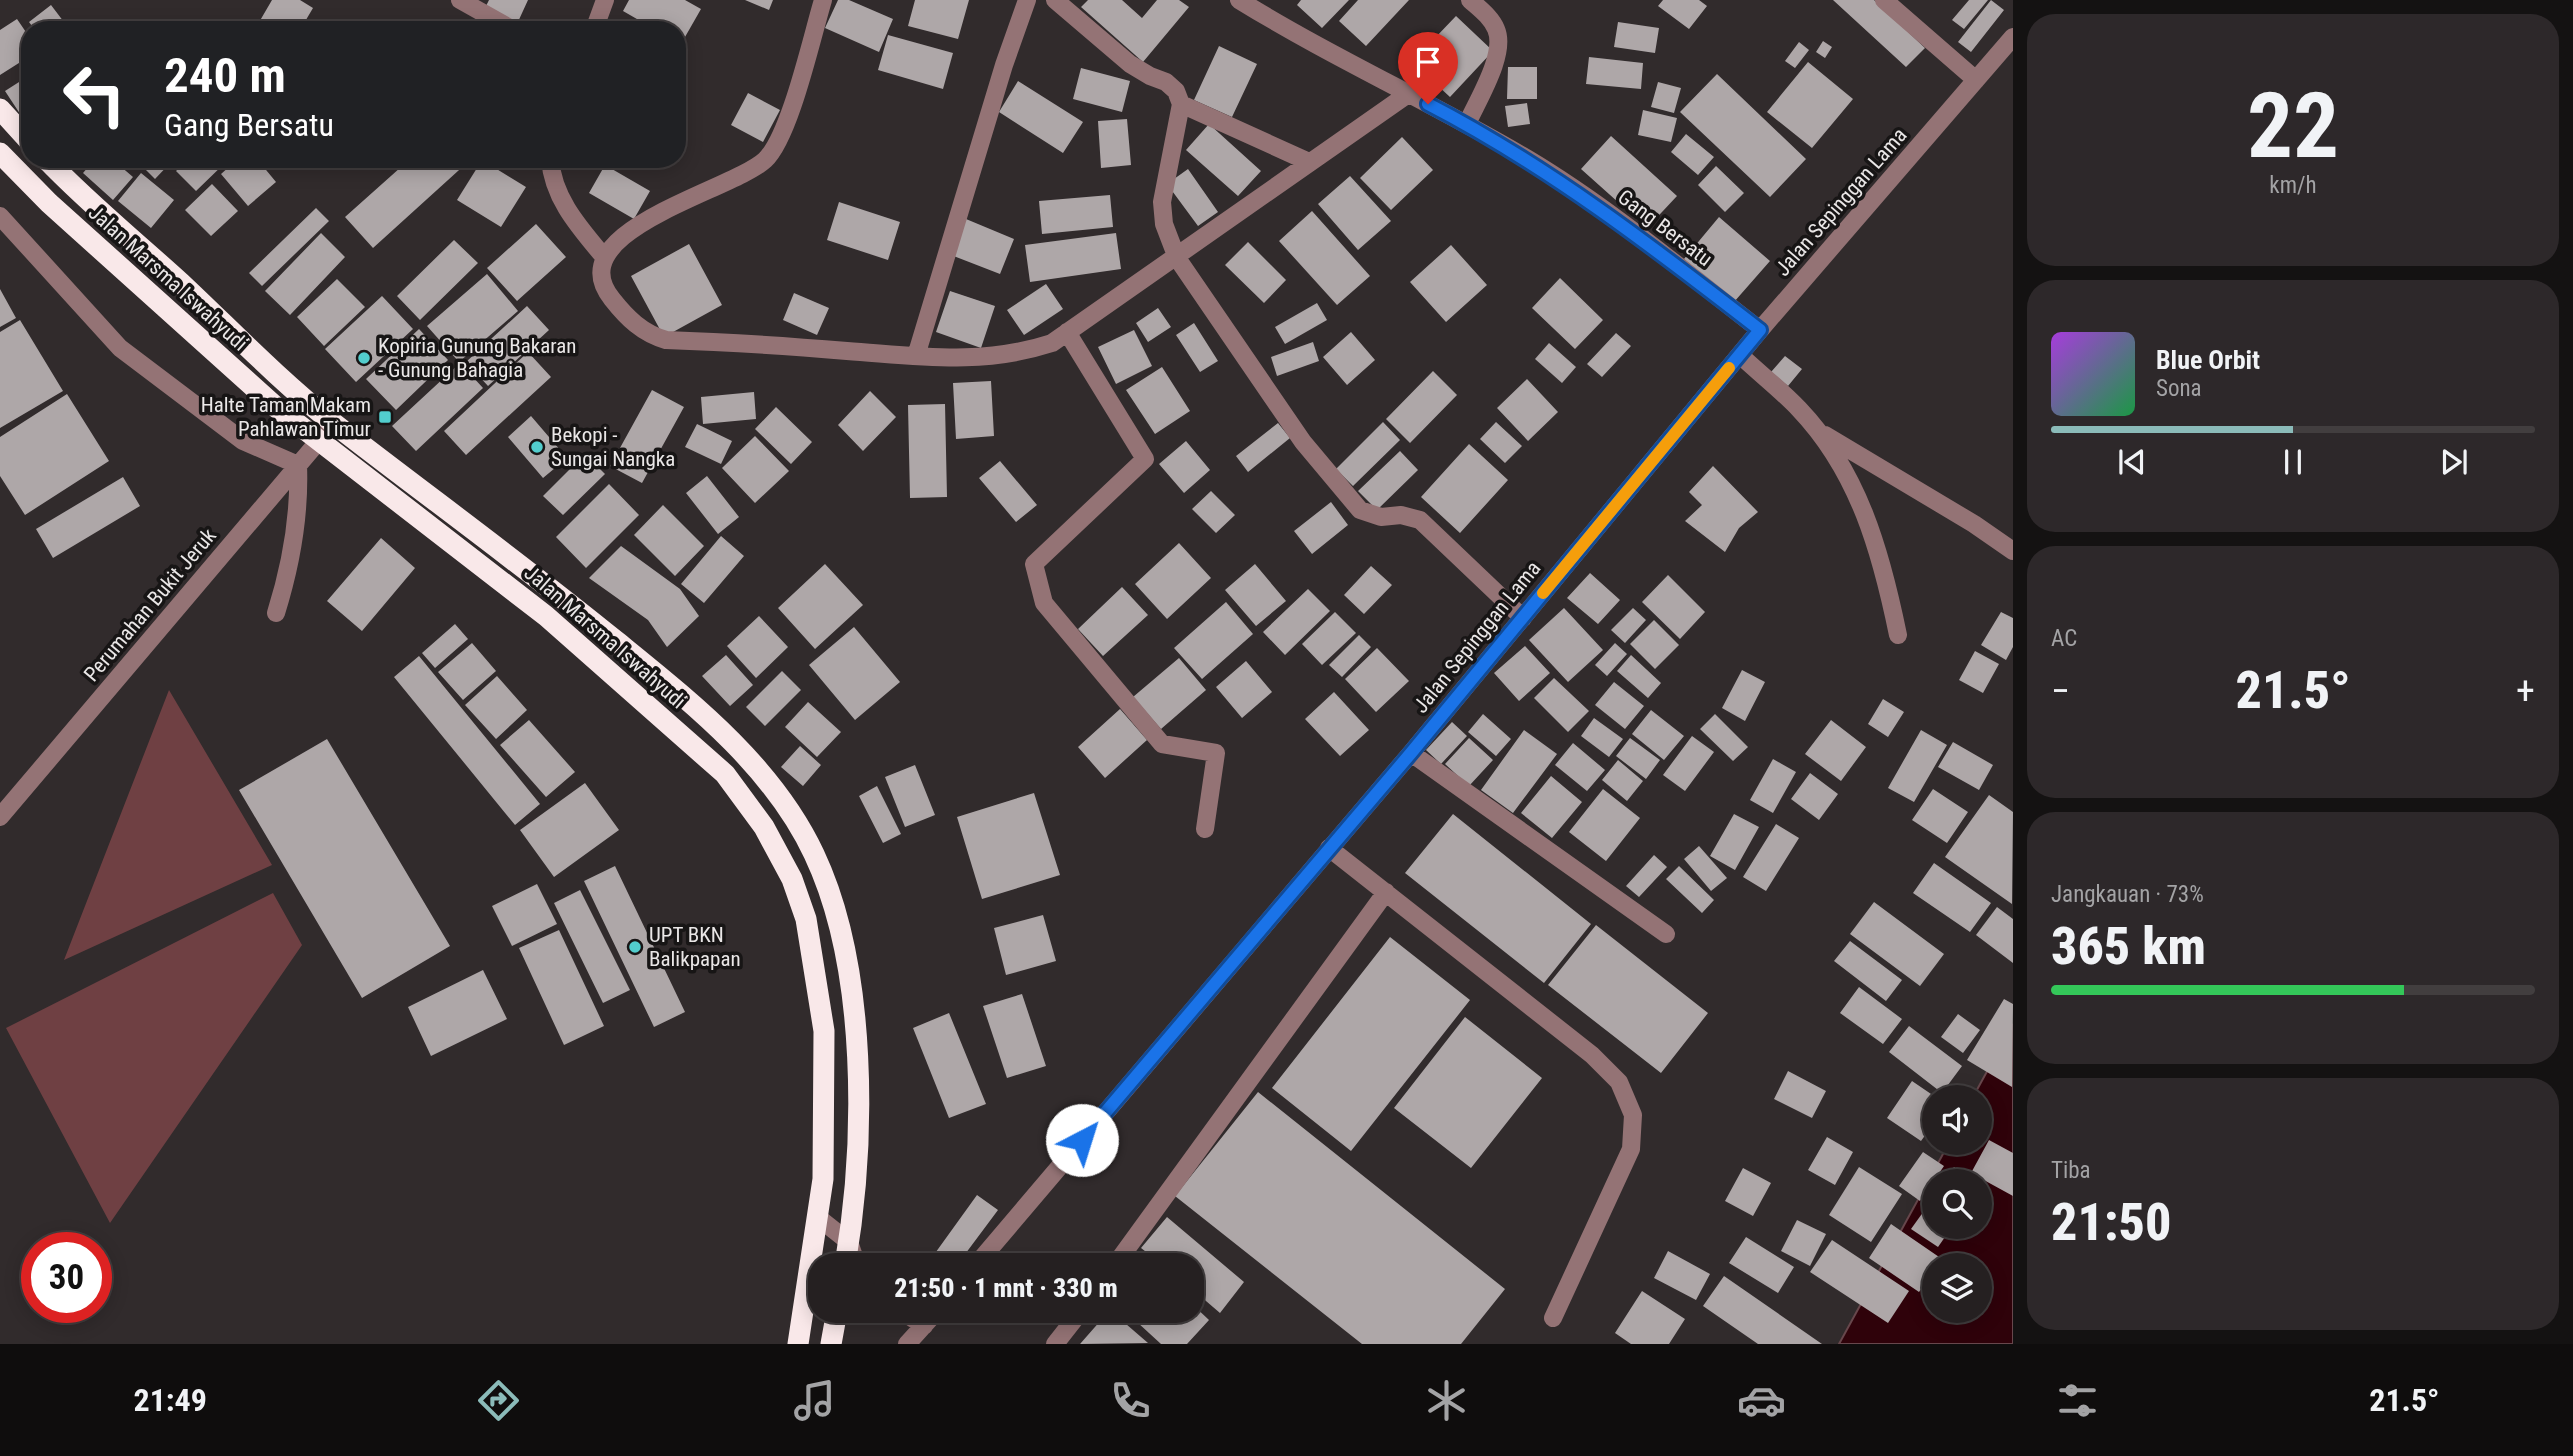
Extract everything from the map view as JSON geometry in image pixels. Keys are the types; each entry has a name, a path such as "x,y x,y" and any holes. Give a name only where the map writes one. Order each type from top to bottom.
{"highway":[{"path":"0,109 21,132"},
{"name":"Jalan Marsma Iswahyudi","path":"0,153 49,203 318,442 546,616 725,774 764,827 792,879 806,919 824,1031 823,1179 820,1219 798,1344"},
{"name":"Jalan Marsma Iswahyudi","path":"56,168 298,394 530,571 641,662 736,745 767,778 794,816 815,856 844,950 855,1014 858,1067 855,1188 847,1253"},
{"path":"831,1344 834,1323"}],"street":[{"path":"460,0 497,21"},
{"path":"597,21 605,0"},
{"path":"823,0 783,130 767,159 743,176 657,215 622,235 604,257 600,274 607,292 623,313 653,336 666,340 916,356 968,358 1016,355 1052,342 1177,258 1408,94"},
{"path":"916,356 1004,65 1027,0"},
{"path":"1055,0 1130,64 1166,82 1176,92 1181,104 1161,202 1164,224 1177,258 1303,442 1360,510 1381,517 1401,515 1420,520 1523,618"},
{"name":"Gang Bersatu","path":"1239,0 1302,39 1467,124 1531,161 1606,212 1760,330"},
{"path":"1467,124 1499,53 1499,39 1489,17 1470,0"},
{"path":"1884,0 1976,80"},
{"name":"Jalan Sepinggan Lama","path":"986,1253 1411,753 1760,330 2013,37"},
{"path":"1181,104 1309,162"},
{"path":"551,168 552,178 572,218 604,257"},
{"path":"0,216 120,348 243,441 298,466 300,497 288,575 276,613"},
{"path":"1067,332 1145,459 1034,564 1044,603 1162,744 1216,753 1205,828"},
{"path":"1740,355 1798,408 1819,432 1860,499 1882,559 1898,635"},
{"name":"Perumahan Bukit Jeruk","path":"0,817 334,423"},
{"path":"1819,432 1974,524 2013,551"},
{"path":"1411,753 1666,934"},
{"path":"1329,848 1592,1055 1619,1082 1633,1115 1632,1149 1553,1318"},
{"path":"1124,1253 1386,892"},
{"path":"820,1219 849,1242 853,1253"},
{"path":"920,1323 925,1326"},
{"path":"907,1344 927,1323"},
{"path":"1055,1344 1072,1323"}],"shaded area":[{"path":"169,690 272,865 64,960"},
{"path":"273,893 302,945 110,1223 6,1028"},
{"path":"2013,1024 2013,1344 1839,1344 1922,1192 1922,1239 1992,1239 1992,1169 1935,1169 1942,1155 1992,1155 1992,1085 1980,1085"}],"building":[{"path":"272,0 300,0 313,8 305,21 260,21"},
{"path":"489,0 528,0 518,21 510,21 484,10"},
{"path":"629,0 685,0 701,9 686,35 686,21 640,21 623,11"},
{"path":"745,0 773,0 769,10"},
{"path":"838,0 849,0 893,19 879,52 825,28"},
{"path":"915,0 969,0 958,39 908,26"},
{"path":"1088,0 1122,0 1142,18 1157,0 1179,0 1189,7 1143,62 1081,7"},
{"path":"1301,0 1349,0 1322,28 1297,5"},
{"path":"1358,0 1409,0 1366,46 1339,21"},
{"path":"1663,0 1699,0 1707,6 1689,29 1658,6"},
{"path":"1833,0 1874,0 1925,48 1906,67"},
{"path":"1969,0 1988,0 1964,29 1952,20"},
{"path":"1991,0 2004,10 1971,52 1958,42"},
{"path":"51,5 63,21 30,21"},
{"path":"1456,16 1493,51 1450,97 1412,62"},
{"path":"17,19 21,25 21,62 0,75 0,30"},
{"path":"1618,22 1659,28 1655,53 1614,47"},
{"path":"888,35 953,53 943,89 878,70"},
{"path":"1823,41 1832,47 1825,58 1816,52"},
{"path":"1799,42 1809,50 1795,68 1785,61"},
{"path":"1219,46 1257,64 1232,117 1194,100"},
{"path":"1589,57 1643,63 1641,89 1586,84"},
{"path":"1808,62 1853,99 1812,148 1767,112"},
{"path":"1508,67 1537,67 1537,99 1507,99"},
{"path":"1081,68 1130,81 1122,112 1073,99"},
{"path":"1717,74 1806,159 1770,197 1680,112"},
{"path":"21,81 21,115 5,91"},
{"path":"1018,81 1083,122 1063,153 999,112"},
{"path":"1658,82 1681,88 1674,113 1651,107"},
{"path":"748,93 780,110 763,142 731,125"},
{"path":"1527,103 1530,124 1508,127 1505,106"},
{"path":"1643,110 1677,118 1671,142 1638,135"},
{"path":"1127,119 1131,165 1101,168 1098,121"},
{"path":"1209,124 1261,171 1238,196 1186,150"},
{"path":"1686,134 1714,157 1698,175 1671,152"},
{"path":"1611,136 1677,196 1647,228 1581,169"},
{"path":"1402,137 1433,170 1391,210 1360,178"},
{"path":"1716,166 1744,193 1725,212 1698,185"},
{"path":"87,168 122,168 133,177 113,200 83,173"},
{"path":"144,168 165,168 155,179"},
{"path":"179,168 220,168 196,191 176,171"},
{"path":"228,168 264,168 276,182 248,206 221,174"},
{"path":"400,168 461,168 373,248 345,217"},
{"path":"477,168 495,168 526,187 501,227 457,200"},
{"path":"603,168 610,168 650,191 634,219 589,193"},
{"path":"1188,169 1218,212 1198,226 1167,184"},
{"path":"141,173 174,200 151,228 118,201"},
{"path":"1350,176 1391,221 1358,250 1318,204"},
{"path":"212,184 238,211 211,236 185,210"},
{"path":"1110,195 1113,227 1042,234 1039,201"},
{"path":"839,202 900,222 888,260 827,240"},
{"path":"316,208 329,221 262,286 249,273"},
{"path":"1312,211 1370,276 1337,305 1279,241"},
{"path":"1719,217 1770,261 1734,302 1684,259"},
{"path":"966,219 1014,239 1000,274 951,255"},
{"path":"536,224 566,257 517,301 487,268"},
{"path":"321,233 345,257 290,315 265,291"},
{"path":"1116,233 1121,269 1030,282 1025,245"},
{"path":"454,240 478,263 420,320 397,296"},
{"path":"1248,242 1286,280 1264,303 1225,265"},
{"path":"689,244 722,305 664,337 631,276"},
{"path":"1451,245 1487,285 1446,322 1410,282"},
{"path":"487,274 518,311 459,362 427,326"},
{"path":"1560,278 1603,320 1575,349 1532,308"},
{"path":"337,279 365,307 324,346 297,317"},
{"path":"1046,284 1063,309 1024,335 1007,310"},
{"path":"0,289 16,318 0,327"},
{"path":"950,291 995,306 981,348 936,332"},
{"path":"794,293 829,308 817,335 783,320"},
{"path":"382,296 413,329 356,382 325,349"},
{"path":"1317,303 1327,320 1285,344 1275,327"},
{"path":"527,306 549,330 488,386 466,362"},
{"path":"1158,308 1171,327 1148,342 1136,323"},
{"path":"20,320 63,391 0,428 0,332"},
{"path":"1194,323 1218,361 1200,372 1176,335"},
{"path":"419,329 448,360 396,410 366,379"},
{"path":"1134,330 1152,366 1116,384 1098,347"},
{"path":"1351,332 1375,360 1347,385 1323,357"},
{"path":"1616,333 1631,346 1602,377 1587,364"},
{"path":"1313,342 1319,361 1277,376 1271,357"},
{"path":"1549,343 1576,367 1562,383 1535,359"},
{"path":"528,352 551,377 466,455 444,431"},
{"path":"1785,356 1802,369 1788,386 1771,372"},
{"path":"460,363 483,388 416,451 392,426"},
{"path":"1162,367 1190,411 1155,434 1126,390"},
{"path":"1433,371 1457,395 1410,443 1386,419"},
{"path":"1527,379 1558,412 1528,441 1497,408"},
{"path":"991,381 994,436 956,439 953,383"},
{"path":"652,390 684,407 642,483 610,466"},
{"path":"870,391 896,417 863,451 838,425"},
{"path":"754,392 756,419 703,424 701,397"},
{"path":"67,394 109,461 25,515 0,476 0,437"},
{"path":"945,404 947,497 910,498 908,405"},
{"path":"776,407 812,442 791,464 755,429"},
{"name":"Bekopi - Sungai Nangka","path":"531,416 567,458 543,478 508,437"},
{"path":"1383,422 1400,440 1353,486 1336,469"},
{"path":"1496,422 1522,446 1505,463 1480,439"},
{"path":"1278,423 1290,438 1248,472 1236,456"},
{"path":"697,424 732,441 721,464 685,447"},
{"path":"755,436 789,471 755,503 722,468"},
{"path":"1186,441 1210,470 1184,493 1159,464"},
{"path":"1469,444 1508,480 1460,533 1421,497"},
{"path":"1400,451 1418,470 1377,510 1358,491"},
{"path":"585,454 605,474 563,515 543,496"},
{"path":"1000,461 1037,505 1016,522 979,478"},
{"path":"1713,466 1758,512 1739,528 1725,552 1685,521 1702,505 1689,492"},
{"path":"707,476 739,517 718,534 686,493"},
{"path":"123,477 140,506 53,558 36,529"},
{"path":"609,484 639,515 586,568 556,537"},
{"path":"1211,491 1235,515 1216,533 1192,509"},
{"path":"1331,502 1348,525 1312,554 1294,531"},
{"path":"663,505 704,546 675,576 634,535"},
{"path":"721,536 744,556 704,603 681,584"},
{"path":"381,538 415,568 362,631 327,601"},
{"path":"1179,543 1211,578 1167,619 1135,584"},
{"path":"621,546 680,589 699,616 667,647 648,620 589,578"},
{"path":"825,564 863,605 815,649 778,608"},
{"path":"1255,564 1286,601 1256,626 1225,590"},
{"path":"1371,566 1392,585 1364,614 1344,595"},
{"path":"1590,573 1620,600 1598,624 1567,598"},
{"path":"1668,575 1705,612 1680,639 1642,602"},
{"path":"1122,587 1148,615 1103,656 1078,629"},
{"path":"1308,589 1330,611 1285,655 1263,632"},
{"path":"1226,602 1253,634 1202,679 1174,648"},
{"path":"1564,608 1603,650 1568,682 1529,640"},
{"path":"1633,608 1646,620 1625,643 1611,630"},
{"path":"1335,612 1356,633 1322,665 1302,644"},
{"path":"2001,612 2013,618 2013,647 2006,660 1981,645"},
{"path":"759,616 788,647 756,678 727,646"},
{"path":"1654,620 1679,645 1655,669 1630,644"},
{"path":"455,624 468,639 435,668 422,653"},
{"path":"854,627 900,682 855,720 809,665"},
{"path":"1359,635 1371,647 1342,677 1329,665"},
{"path":"472,643 496,671 463,700 438,672"},
{"path":"1615,643 1627,654 1607,676 1595,665"},
{"path":"1525,646 1550,673 1519,701 1494,673"},
{"path":"1377,648 1409,681 1376,712 1345,679"},
{"path":"1975,651 1999,664 1983,693 1959,680"},
{"path":"726,655 753,685 730,706 702,676"},
{"path":"1631,655 1661,683 1648,698 1617,671"},
{"path":"419,656 540,804 515,825 394,677"},
{"path":"1179,658 1206,690 1161,729 1133,697"},
{"path":"1246,661 1272,692 1242,718 1216,687"},
{"path":"1742,670 1765,682 1745,721 1722,708"},
{"path":"782,671 801,690 765,726 746,707"},
{"path":"497,676 527,710 496,739 465,705"},
{"path":"1554,678 1589,711 1568,732 1534,698"},
{"path":"1614,682 1644,706 1625,729 1595,705"},
{"path":"1334,692 1369,730 1340,756 1305,719"},
{"path":"1883,699 1904,712 1888,737 1868,724"},
{"path":"808,702 841,732 817,757 785,727"},
{"path":"1120,709 1147,740 1105,778 1078,747"},
{"path":"1651,710 1684,736 1664,760 1632,734"},
{"path":"1483,714 1511,739 1496,756 1468,732"},
{"path":"1715,714 1748,747 1733,761 1700,729"},
{"path":"1594,718 1623,739 1609,757 1581,736"},
{"path":"529,720 575,772 546,797 500,745"},
{"path":"1831,720 1866,747 1841,781 1805,754"},
{"path":"1452,722 1467,736 1441,764 1426,750"},
{"path":"1524,730 1557,754 1513,813 1481,790"},
{"path":"1921,730 1947,745 1914,802 1888,788"},
{"path":"1692,736 1714,752 1685,791 1663,775"},
{"path":"1469,738 1493,760 1469,786 1445,764"},
{"path":"1630,738 1660,760 1646,779 1616,756"},
{"path":"327,739 450,946 362,998 239,790"},
{"path":"1953,742 1993,765 1979,790 1938,767"},
{"path":"1573,743 1605,770 1587,791 1555,765"},
{"path":"800,746 821,765 803,786 781,767"},
{"path":"1773,759 1796,772 1773,813 1750,800"},
{"path":"1618,760 1643,781 1627,801 1602,780"},
{"path":"915,765 935,815 905,827 885,777"},
{"path":"1810,773 1838,794 1819,820 1791,799"},
{"path":"1551,776 1582,802 1552,838 1521,813"},
{"path":"585,783 619,830 554,877 520,830"},
{"path":"877,786 901,834 883,843 859,796"},
{"path":"1603,789 1640,818 1606,861 1569,832"},
{"path":"1933,789 1968,812 1947,843 1912,820"},
{"path":"1034,793 1060,875 982,899 957,817"},
{"path":"1989,795 2013,812 2012,904 1945,857"},
{"path":"1453,814 1591,924 1544,983 1405,873"},
{"path":"1734,814 1759,827 1735,870 1710,856"},
{"path":"1776,824 1799,838 1766,891 1743,877"},
{"path":"1699,846 1727,878 1711,891 1684,859"},
{"path":"1654,855 1667,867 1639,897 1626,886"},
{"path":"1934,863 1991,903 1970,932 1913,893"},
{"name":"UPT BKN Balikpapan","path":"615,866 685,1012 654,1027 584,881"},
{"path":"1679,866 1714,900 1702,913 1666,879"},
{"path":"537,884 557,924 512,946 492,906"},
{"path":"580,890 630,990 603,1003 554,903"},
{"path":"1874,902 1944,954 1920,986 1850,934"},
{"path":"1997,907 2013,919 2013,963 1976,935"},
{"path":"1043,915 1056,961 1006,975 994,928"},
{"path":"1596,925 1708,1013 1661,1073 1548,985"},
{"path":"559,930 604,1026 564,1045 519,948"},
{"path":"1390,937 1470,1000 1351,1151 1272,1088"},
{"path":"1850,941 1902,980 1886,1001 1834,961"},
{"path":"483,970 507,1019 431,1056 408,1007"},
{"path":"1859,987 1902,1019 1883,1044 1840,1013"},
{"path":"1022,994 1046,1066 1007,1078 983,1006"},
{"path":"2004,999 2013,1004 2012,1087 1967,1060"},
{"path":"949,1013 986,1104 949,1118 913,1028"},
{"path":"1958,1014 1980,1030 1963,1053 1941,1037"},
{"path":"1465,1017 1542,1078 1471,1168 1394,1108"},
{"path":"1909,1026 1962,1066 1948,1085 1932,1085 1889,1052"},
{"path":"1788,1071 1826,1091 1812,1118 1774,1099"},
{"path":"1912,1081 1922,1088 1921,1141 1887,1118"},
{"path":"1258,1092 1505,1289 1461,1344 1362,1344 1175,1196"},
{"path":"1827,1137 1853,1152 1835,1185 1808,1170"},
{"path":"1992,1142 2013,1153 2013,1196 1992,1184 1992,1169 1973,1169 1981,1155 1992,1155"},
{"path":"1922,1153 1944,1166 1942,1169 1922,1169 1920,1201 1899,1186"},
{"path":"1859,1167 1902,1194 1871,1242 1829,1215"},
{"path":"1743,1168 1771,1183 1753,1216 1725,1201"},
{"path":"977,1195 998,1210 966,1253 935,1253"},
{"path":"1922,1214 1922,1236 1911,1229"},
{"path":"1167,1217 1244,1282 1220,1313 1204,1299 1204,1253 1147,1253 1141,1248"},
{"path":"1797,1220 1826,1234 1810,1266 1781,1251"},
{"path":"1891,1224 1933,1253 1922,1253 1922,1288 1919,1292 1869,1258"},
{"path":"1746,1237 1794,1267 1778,1293 1729,1263"},
{"path":"1926,1239 1944,1239 1938,1247"},
{"path":"1832,1240 1909,1291 1888,1323 1810,1272"},
{"path":"1668,1251 1710,1274 1696,1300 1654,1278"},
{"path":"1724,1276 1822,1344 1758,1344 1703,1306"},
{"path":"1642,1291 1685,1319 1669,1344 1631,1344 1615,1333"},
{"path":"1204,1315 1209,1320 1187,1344 1161,1344 1138,1323 1204,1323"},
{"path":"1098,1323 1125,1323 1148,1343 1080,1344"}],"slow traffic":[{"path":"1543,593 1729,368"}],"place":[{"name":"Kopiria Gunung Bakaran - Gunung Bahagia","path":"364,358"},
{"name":"Halte Taman Makam Pahlawan Timur","path":"385,417"},
{"name":"Bekopi - Sungai Nangka","path":"537,447"},
{"name":"UPT BKN Balikpapan","path":"635,947"}],"route":[{"path":"1082,1140 1411,753 1760,330 1606,212 1531,161 1428,104"}]}
